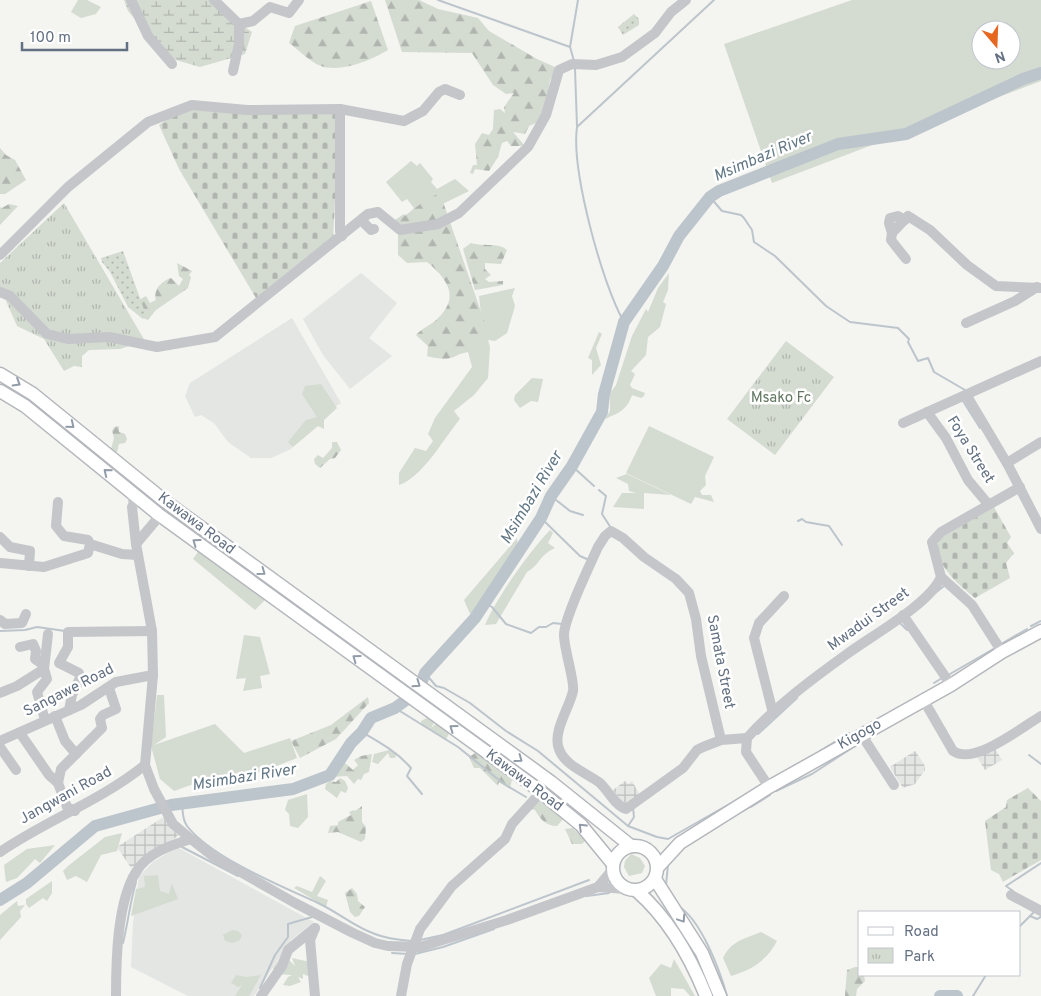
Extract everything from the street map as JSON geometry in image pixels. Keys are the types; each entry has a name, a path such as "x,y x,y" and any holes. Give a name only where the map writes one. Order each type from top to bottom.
{"main road":[{"name":"Kawawa Road","path":"0,374 33,394 166,502 551,782 631,846"},
{"name":"Kawawa Road","path":"0,391 25,406 158,514 541,792 581,825 613,867"},
{"name":"Kigogo","path":"680,843 769,787 951,685 1002,652 1041,630"},
{"path":"680,843 645,848 631,846 617,856 613,867 617,881 655,907 666,920 690,961 706,996"},
{"path":"632,890 647,887 680,843"},
{"path":"645,848 652,853 656,873 702,953 720,996"}],"street":[{"path":"131,0 148,36 172,64"},
{"path":"214,0 239,24 240,39 232,71"},
{"path":"239,24 253,21 270,7 289,13 299,0"},
{"path":"0,292 10,296 47,334 68,339 109,337 152,346 215,337 368,214 378,212 400,230 438,224 459,213 528,146 546,115 559,70 572,64 602,64 627,53 655,33 671,12 686,0"},
{"path":"0,255 68,187 148,122 192,105 247,110 340,109 404,121 423,111 439,92 445,90 460,95"},
{"path":"340,109 340,231 342,236"},
{"path":"906,259 892,243 892,233 908,216 920,223 996,286 1039,287"},
{"path":"361,220 370,232"},
{"path":"966,324 1015,301 1039,287"},
{"path":"903,422 967,396 1041,361"},
{"path":"967,396 1007,463 1040,527"},
{"name":"Foya Street","path":"927,412 946,438 968,480 988,504"},
{"path":"1007,463 1041,442"},
{"path":"1002,652 972,605 941,577 932,542 941,532 1020,487"},
{"path":"131,492 134,503 132,507 136,544 152,631 154,675 145,765 154,789 173,824 190,839 214,857 316,914 375,943 414,948 500,922 598,887 632,890"},
{"path":"58,502 56,526 64,536 88,540 90,544 122,554 138,555"},
{"path":"136,544 157,519 158,514"},
{"name":"Samata Street","path":"613,531 623,538 644,557 676,579 687,591 696,619 701,656 722,740 697,750 683,768 626,809 599,782 582,772 560,752 558,744 562,716 574,686 569,671 564,631 594,557 608,533 613,531"},
{"path":"0,537 10,547 30,551 29,566"},
{"path":"0,563 40,568 56,565 74,556 88,553 90,544"},
{"name":"Mwadui Street","path":"747,738 774,713 840,659 903,615 936,588 941,577"},
{"path":"774,713 754,638 759,623 784,596"},
{"path":"0,620 5,624 22,623 26,614"},
{"path":"903,615 951,685"},
{"path":"69,710 72,695 80,678 79,673 59,663 68,646 68,632 152,631"},
{"path":"48,634 44,667 47,679 37,692 50,718 76,754"},
{"path":"20,647 34,644 36,651 35,659 44,667"},
{"path":"0,693 17,686 44,667"},
{"name":"Sangawe Road","path":"0,741 69,710 116,682 154,675"},
{"path":"58,783 61,769 102,728 100,719 103,715 116,709 108,688"},
{"path":"923,699 953,751 964,755 982,752 1041,716"},
{"path":"20,732 49,775 58,783 67,807 74,811"},
{"path":"861,734 894,786"},
{"path":"722,740 747,738 746,752 769,787"},
{"path":"0,747 16,770"},
{"name":"Jangwani Road","path":"0,852 74,811 127,779 145,765"},
{"path":"401,996 407,964 420,929 441,899 489,850 505,839 512,824 541,792"},
{"path":"116,996 116,954 130,885 136,870 150,856 170,845 190,839"},
{"path":"598,887 613,867"},
{"path":"1011,895 1041,911"},
{"path":"315,996 310,940 315,928 316,914"},
{"path":"261,996 282,966 288,950 315,928"}],"shaded area":[{"path":"361,273 397,303 369,338 392,356 350,389 323,355 303,319"},
{"path":"292,318 341,403 328,411 291,449 271,458 251,458 228,442 214,423 201,415 195,417 185,396 190,383"},
{"path":"994,747 1002,760 985,770 977,757"},
{"path":"915,751 924,764 925,770 915,784 903,788 890,767"},
{"path":"625,781 628,784 632,781 640,795 625,807 613,790"},
{"path":"165,816 178,836 131,868 117,847"},
{"path":"177,847 314,922 291,940 254,996 188,996 131,967 133,923 139,876 153,862"}],"green space":[{"path":"78,0 87,0 101,7 96,14 81,18 71,12"},
{"path":"124,0 214,0 226,14 252,32 245,54 200,67 169,58 128,11"},
{"path":"385,0 419,0 438,9 478,18 489,31 537,59 557,68 550,80 543,120 529,126 525,134 513,132 525,146 511,146 507,141 502,143 498,157 489,171 475,169 473,174 470,173 473,165 477,165 475,144 482,133 489,135 493,129 494,110 500,109 505,113 504,107 514,93 506,94 493,85 472,53 402,52"},
{"path":"852,0 1041,0 1041,81 772,183 724,44"},
{"path":"371,1 388,50 381,54 347,67 329,68 313,62 289,43 295,26"},
{"path":"634,14 639,19 639,25 623,35 618,27"},
{"path":"201,108 340,110 333,239 259,303 179,169 159,125 177,113"},
{"path":"0,148 6,155 15,160 26,180 5,194 0,194"},
{"path":"411,161 417,166 420,163 433,179 431,182 437,189 455,179 469,191 400,225 395,220 404,214 407,216 414,208 407,199 402,202 386,182"},
{"path":"440,193 488,332 482,342 472,338 459,355 442,359 427,356 428,346 416,335 436,320 445,310 450,295 448,288 440,274 427,262 407,263 398,255 398,221 427,199"},
{"path":"64,203 145,341 120,349 89,350 82,356 82,367 74,366 64,371 44,339 17,326 3,294 0,294 0,263"},
{"path":"9,204 18,206 0,225 0,207 2,208"},
{"path":"471,243 495,245 507,250 501,264 485,263 485,269 491,275 485,279 489,282 503,281 503,285 475,290 463,249"},
{"path":"123,251 146,315 143,319 128,307 110,272 102,262 101,258"},
{"path":"177,263 192,271 189,275 191,277 188,288 156,310 148,320 140,317 137,301 146,296 150,303 156,300 155,296 159,286 171,278 179,286 183,279 179,276"},
{"path":"669,273 668,290 663,302 666,304 660,327 648,337 646,355 631,371 635,374 630,385 632,388 645,393 644,396 641,398 632,395 628,404 622,410 605,419 610,411 610,393 616,385 632,336 646,309 648,312 658,288"},
{"path":"515,288 512,296 515,306 507,333 495,341 488,340 490,347 488,378 474,395 454,411 460,419 425,466 408,481 399,485 399,473 415,448 426,451 433,441 428,434 435,418 472,367 468,352 452,356 482,323 479,296"},
{"path":"599,332 602,334 596,348 601,365 592,375 592,360 588,358"},
{"name":"Msako Fc","path":"786,341 834,377 775,455 727,419"},
{"path":"532,378 543,379 538,402 531,401 520,408 514,400 515,395"},
{"path":"321,384 337,408 324,420 324,429 318,426 293,447 288,442 306,420 317,417 302,394 305,386"},
{"path":"119,426 119,432 125,434 127,439 125,443 119,444 117,452 111,449 114,438 112,431 114,427"},
{"path":"649,426 714,457 705,476 706,485 700,491 702,495 711,495 714,502 695,497 691,504 626,473"},
{"path":"332,442 337,442 341,450 335,458 330,459 320,468 315,464 314,459 318,455 323,458 332,448"},
{"path":"627,474 671,495 644,493 644,509 613,507 622,493 636,493 629,491 628,484 616,478"},
{"path":"994,507 1011,537 1007,543 1014,553 1006,563 1010,578 975,598 948,573 940,557 938,539"},
{"path":"550,530 553,533 548,543 555,548 545,554 527,572 496,624 485,625 497,601 514,575"},
{"path":"517,538 518,549 494,598 470,614 464,600"},
{"path":"200,549 270,595 255,610 193,559"},
{"path":"244,635 260,637 270,674 260,676 262,688 243,691 246,678 236,679"},
{"path":"157,695 164,695 166,737 154,745 215,724 244,753 290,738 297,758 247,776 236,778 219,775 174,791 160,779 151,746"},
{"path":"368,697 369,703 336,739 300,758 291,741 331,725"},
{"path":"429,717 435,721 431,728 438,722 450,731 446,740 421,724 421,721"},
{"path":"389,750 397,753 395,758 390,758 388,753 378,764 372,762 374,754"},
{"path":"480,750 503,768 512,779 510,789 499,782 498,786 480,768 474,768 469,757"},
{"path":"372,754 369,772 364,774 361,780 358,779 354,784 347,776 330,777 345,763 353,770 358,765 354,760 361,756"},
{"path":"340,778 345,781 348,788 346,793 341,791 337,798 325,789 326,784 330,781 336,782"},
{"path":"1028,788 1041,801 1041,860 1003,882 999,874 991,870 985,821 1006,807 1007,800"},
{"path":"307,794 308,817 298,828 290,826 289,814 285,810 288,800"},
{"path":"538,796 541,803 561,809 565,817 557,826 547,823 541,819 535,810 531,809"},
{"path":"362,806 362,822 366,827 365,839 361,842 338,832 328,833 330,826 338,825 338,822 351,815 349,812 355,811"},
{"path":"573,828 585,841 582,844 572,844 565,829"},
{"path":"122,833 117,851 101,855 87,882 76,876 67,880 63,871 68,866 105,837"},
{"path":"55,845 40,863 35,859 17,878 6,882 4,865 27,849"},
{"path":"631,854 640,858 645,866 642,873 629,876 624,867 625,861"},
{"path":"158,875 160,891 169,894 172,883 178,899 131,916 136,889 145,887 144,876"},
{"path":"320,876 326,881 317,896 328,900 326,907 294,888 297,886 312,892"},
{"path":"52,881 52,893 47,901 43,898 29,908 26,904 26,899"},
{"path":"352,888 357,894 358,901 365,907 359,916 355,917 350,912 345,893"},
{"path":"17,901 18,906 25,905 20,911 21,917 0,940 0,915"},
{"path":"232,930 238,931 242,935 240,940 233,943 225,941 223,935"},
{"path":"761,932 777,941 769,954 746,971 731,976 723,958 726,952 739,941"},
{"path":"283,954 295,966 292,958 310,962 308,976 303,974 303,979 298,977 301,982 290,986 283,985 288,977 292,975 275,974 273,968"},
{"path":"674,959 695,996 690,996 684,989 671,988 671,996 656,996 649,978 661,964 671,968"},
{"path":"858,967 858,976 864,976 865,981 857,989 856,996 845,996 847,970"},
{"path":"236,975 246,977 261,975 249,996 235,996 242,985 238,987 231,983"}],"waterway":[{"path":"438,0 570,47"},
{"path":"574,61 570,47 578,0"},
{"path":"624,322 615,304 598,255 583,198 576,146 577,127 714,0"},
{"path":"575,69 577,126"},
{"name":"Msimbazi River","path":"0,900 27,883 95,826 171,805 293,789 330,775 351,743 362,732 371,718 395,708 406,700 422,681 425,673 475,618 541,518 551,496 572,466 602,412 604,394 624,322 663,266 679,236 710,197 719,191 838,144 906,134 1023,79 1041,73"},
{"path":"710,197 722,211 741,215 752,230 754,242 775,256 826,306 850,322 898,328 909,339 908,342 918,361 928,358 934,372 965,390"},
{"path":"963,401 980,428"},
{"path":"572,466 594,486"},
{"path":"599,490 606,496 602,514 611,528"},
{"path":"551,496 570,511 583,515"},
{"path":"541,518 580,556 589,560"},
{"path":"798,521 802,519 806,522 829,526 842,545"},
{"path":"934,594 944,586"},
{"path":"485,603 492,607 506,624 531,633 539,627 546,627 553,623 562,624"},
{"path":"1031,626 1041,621"},
{"path":"900,623 907,630"},
{"path":"0,631 25,630 37,627 65,631"},
{"path":"1001,644 1027,629"},
{"path":"950,674 995,648"},
{"path":"425,673 436,686 444,688 470,703 506,731 538,751 628,826 657,837 668,839 747,794"},
{"path":"934,683 942,678"},
{"path":"758,734 797,698"},
{"path":"395,708 458,747 504,784 526,797"},
{"path":"362,732 406,762 411,768 407,776 422,794"},
{"path":"820,751 849,733"},
{"path":"776,791 812,774 858,744"},
{"path":"1029,755 1041,764"},
{"path":"751,807 770,795"},
{"path":"182,804 183,818 187,826 198,838 230,860 267,880 325,907 367,931 380,936 412,941"},
{"path":"732,817 750,807"},
{"path":"628,826 634,817 633,808"},
{"path":"182,847 238,876"},
{"path":"1013,891 1006,886 1041,863"},
{"path":"666,885 668,865"},
{"path":"420,940 443,935 589,880"},
{"path":"123,943 136,882"},
{"path":"587,896 609,893"},
{"path":"678,906 694,922 702,934 720,973 727,996"},
{"path":"1021,925 1035,911"},
{"path":"1030,916 1037,919 1041,917"},
{"path":"260,988 275,955 288,937 288,924 312,917"},
{"path":"415,954 443,947 494,929"},
{"path":"392,953 408,954"},
{"path":"973,996 985,976"},
{"path":"940,996 957,996"}]}
